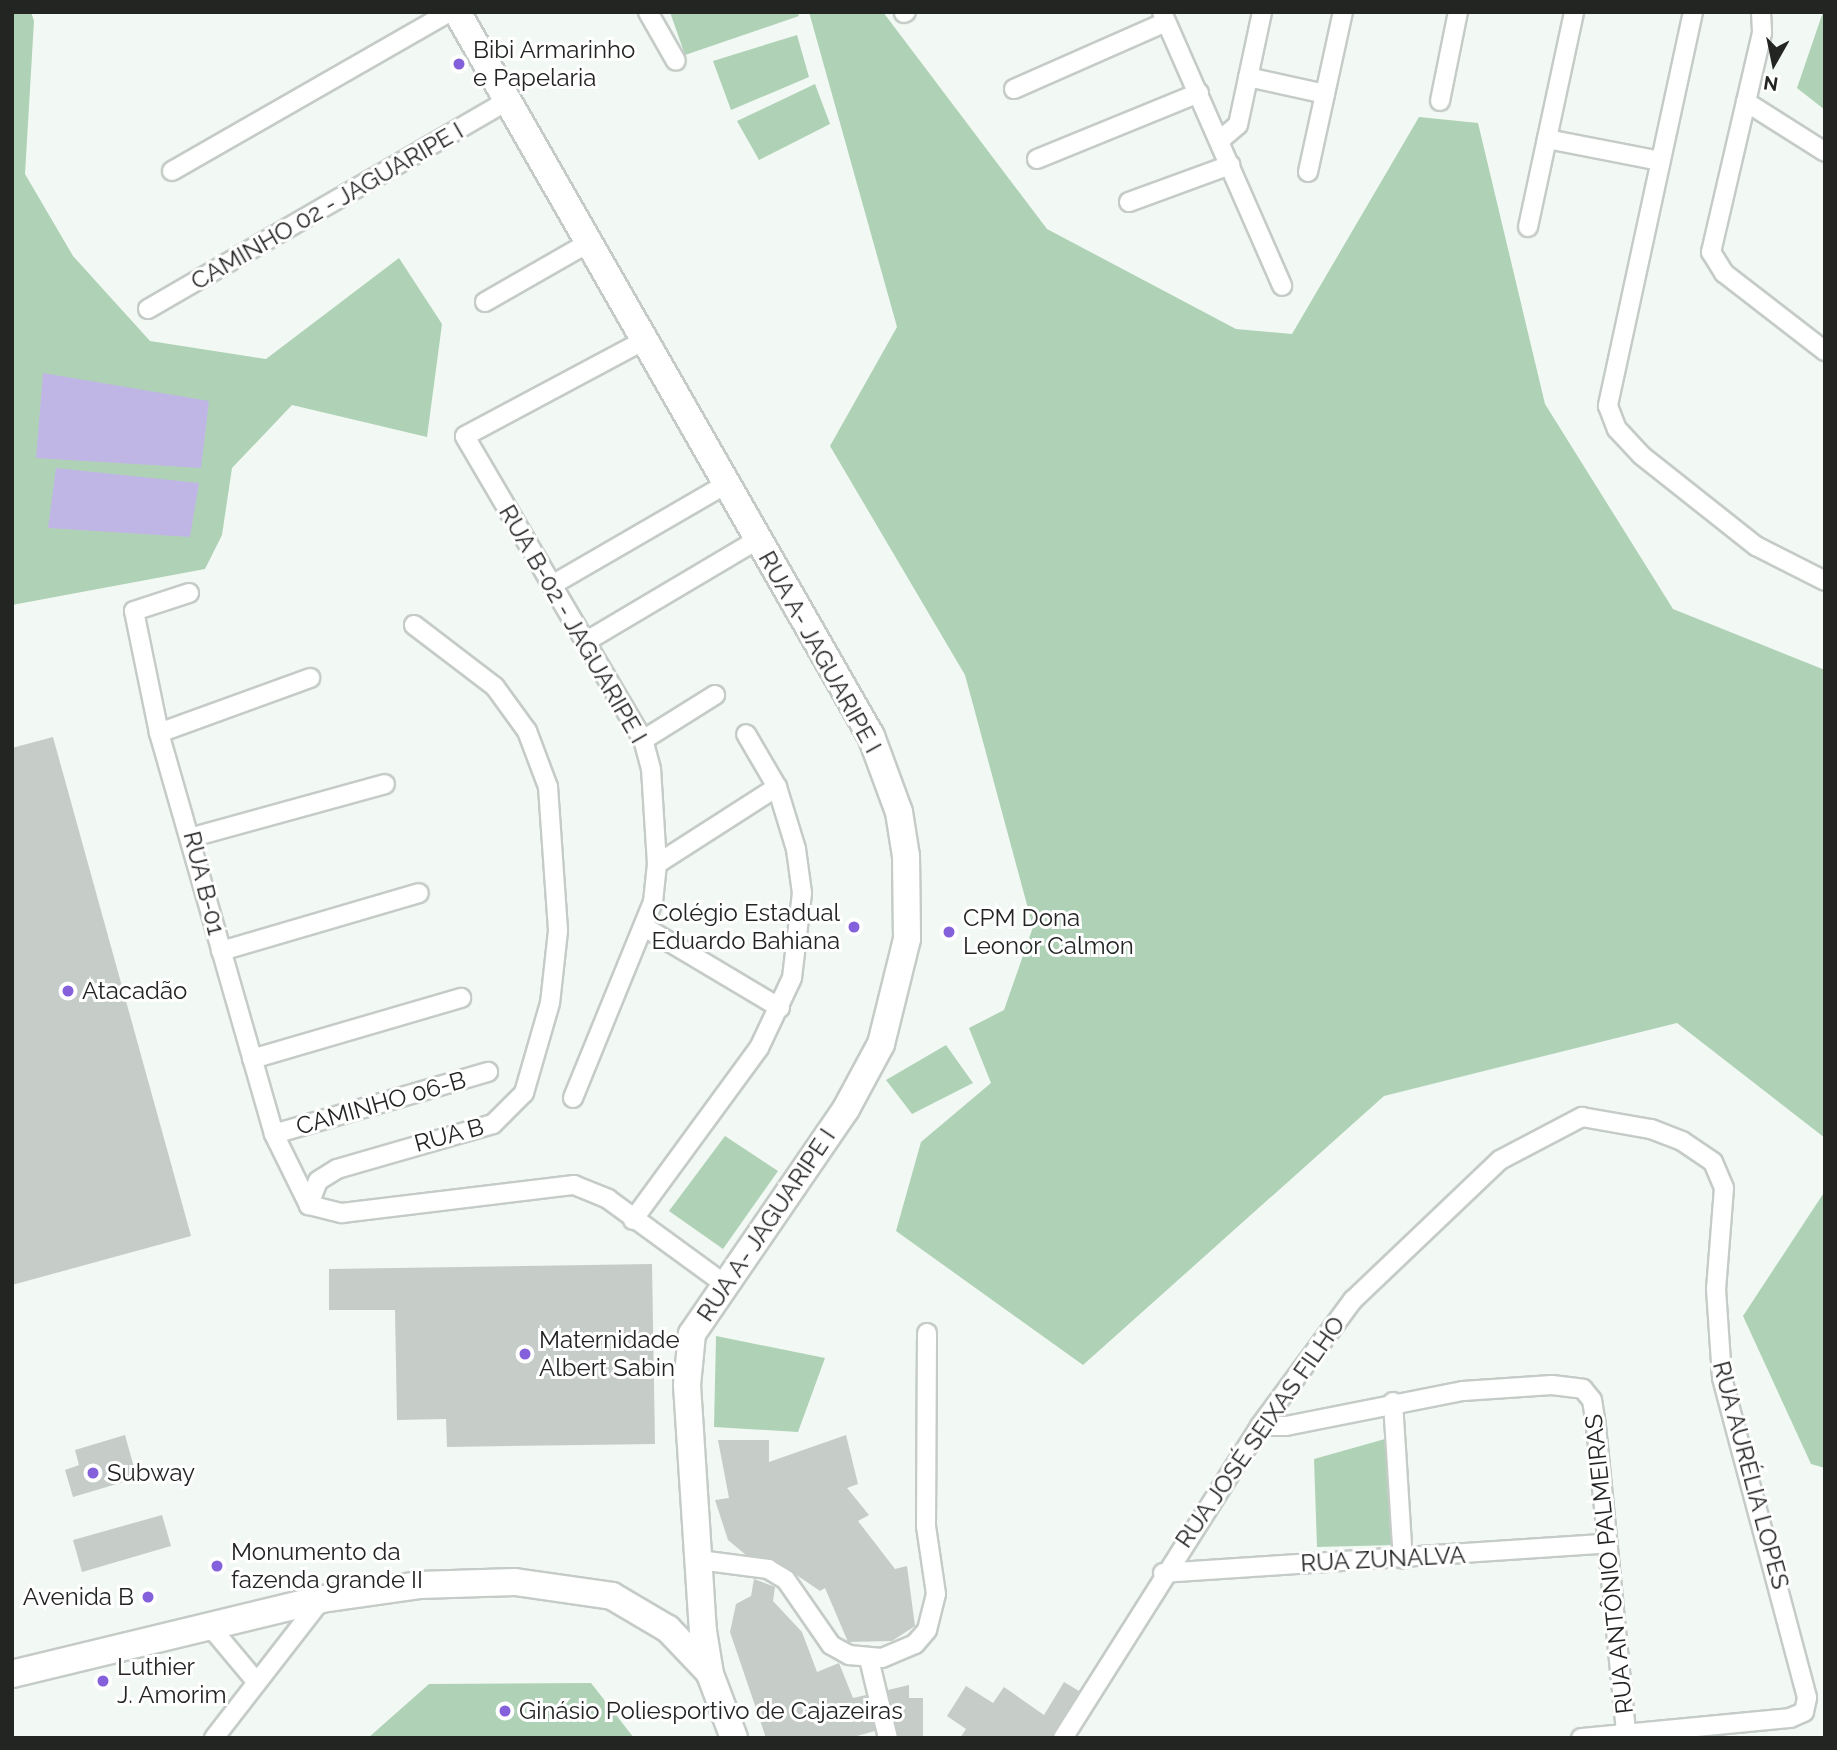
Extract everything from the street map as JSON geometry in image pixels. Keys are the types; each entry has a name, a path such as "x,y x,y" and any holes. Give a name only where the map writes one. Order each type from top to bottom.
{"main road":[{"name":"RUA A- JAGUARIPE I","path":"457,12 505,102 852,702 886,772 906,856 907,939 892,1011 866,1076 701,1315 688,1357 699,1560 710,1674"},
{"path":"12,1675 208,1624 322,1599 469,1583 578,1587 642,1611 668,1629 710,1674 734,1738"}],"street":[{"path":"172,172 450,12"},
{"path":"648,12 676,61"},
{"path":"1220,140 1238,125 1262,12"},
{"path":"1308,172 1343,12"},
{"path":"1440,101 1458,12"},
{"path":"1528,227 1574,12"},
{"path":"1693,12 1608,406 1617,429 1641,456 1756,546 1825,581"},
{"path":"1761,12 1762,33 1712,240 1714,262 1724,273 1825,351"},
{"path":"1014,89 1169,20 1282,286"},
{"path":"1248,77 1325,94"},
{"path":"1037,159 1199,93"},
{"name":"CAMINHO 02 - JAGUARIPE I","path":"148,309 505,102"},
{"path":"1746,103 1825,152"},
{"path":"1547,139 1660,161"},
{"path":"1129,202 1230,165"},
{"path":"485,302 588,243"},
{"name":"RUA B-02 - JAGUARIPE I","path":"573,1098 646,928 657,864 651,769 643,740 465,436 643,341"},
{"path":"552,585 726,484"},
{"path":"585,642 757,540"},
{"name":"RUA B-01","path":"189,593 134,611 159,733 193,838 221,951 274,1134 309,1205"},
{"name":"RUA B","path":"309,1205 318,1181 337,1169 493,1124 524,1093 550,1003 558,931 548,787 527,731 495,687 415,625"},
{"path":"159,733 310,678"},
{"path":"643,740 715,695"},
{"path":"633,1220 753,1056 780,1008 792,978 802,893 796,849 778,787 746,734"},
{"path":"193,838 385,784"},
{"path":"657,864 778,787"},
{"path":"221,951 419,893"},
{"path":"646,928 780,1008"},
{"path":"252,1059 461,998"},
{"name":"CAMINHO 06-B","path":"274,1134 488,1072"},
{"name":"RUA AURÉLIA LOPES","path":"1500,1160 1583,1117 1651,1129 1682,1141 1713,1162 1724,1188 1716,1289 1722,1378 1802,1665 1807,1706 1790,1718 1581,1738"},
{"name":"RUA JOSÉ SEIXAS FILHO","path":"1063,1738 1163,1573 1260,1426 1353,1300 1500,1160"},
{"path":"309,1205 342,1213 574,1185 600,1194 723,1283"},
{"path":"699,1560 768,1569 786,1580 831,1646 869,1659 915,1644 934,1614 926,1526 927,1333"},
{"name":"RUA ANTÔNIO PALMEIRAS","path":"1260,1426 1315,1421 1393,1402 1539,1386 1583,1388 1594,1413 1604,1544 1626,1734"},
{"path":"1393,1402 1403,1559"},
{"name":"RUA ZUNALVA","path":"1163,1573 1604,1544"},
{"path":"214,1738 255,1681 322,1599"},
{"path":"208,1624 255,1681"},
{"path":"869,1659 888,1738"}],"green space":[{"path":"12,12 31,12 34,21 25,174 73,256 150,341 266,359 399,258 442,324 427,437 292,405 232,468 222,535 205,569 12,605"},
{"path":"670,12 797,12 799,16 685,55"},
{"path":"809,12 883,12 1047,229 1236,329 1292,334 1419,117 1478,123 1545,404 1673,609 1825,670 1825,1138 1677,1023 1384,1096 1083,1365 896,1231 921,1142 991,1083 969,1028 1004,1010 1033,927 965,675 830,446 897,327"},
{"path":"1825,12 1825,110 1797,88"},
{"path":"797,35 809,77 731,110 713,61"},
{"path":"815,84 830,124 759,160 737,121"},
{"path":"946,1045 973,1083 912,1114 886,1080"},
{"path":"725,1136 778,1171 723,1249 669,1211"},
{"path":"1825,1191 1825,1468 1811,1464 1743,1316"},
{"path":"716,1336 825,1358 798,1432 714,1427"},
{"path":"1385,1439 1395,1545 1317,1547 1314,1459"},
{"name":"Ginásio Poliesportivo de Cajazeiras","path":"591,1683 634,1738 368,1738 429,1684"}],"shaded area":[{"path":"43,373 209,401 201,468 36,458"},
{"path":"56,468 199,483 190,537 48,528"}],"building":[{"name":"Atacadão","path":"53,737 191,1236 12,1285 12,748"},
{"name":"Maternidade Albert Sabin","path":"652,1264 655,1444 447,1447 446,1419 397,1420 395,1310 329,1310 329,1269"},
{"path":"125,1435 137,1478 73,1497 65,1470 79,1465 75,1450"},
{"path":"846,1435 858,1484 847,1488 869,1515 858,1521 895,1569 907,1566 915,1626 892,1641 848,1642 825,1588 820,1591 773,1559 746,1555 728,1540 715,1500 729,1498 718,1440 769,1440 769,1462"},
{"path":"162,1515 171,1546 82,1572 73,1540"},
{"path":"754,1579 775,1587 773,1601 802,1632 817,1672 839,1663 853,1698 866,1695 875,1731 850,1738 766,1738 730,1632 736,1604 751,1596"},
{"path":"1064,1682 1079,1691 1052,1738 960,1738 966,1729 947,1716 966,1686 993,1703 1004,1687 1044,1715"},
{"path":"909,1685 909,1698 923,1698 923,1738 899,1738 888,1690"}],"place":[{"name":"Bibi Armarinho e Papelaria","path":"459,64"},
{"name":"Colégio Estadual Eduardo Bahiana","path":"854,927"},
{"name":"CPM Dona Leonor Calmon","path":"949,932"},
{"name":"Atacadão","path":"68,991"},
{"name":"Maternidade Albert Sabin","path":"525,1354"},
{"name":"Subway","path":"93,1473"},
{"name":"Monumento da fazenda grande II","path":"217,1566"},
{"name":"Avenida B","path":"148,1597"},
{"name":"Luthier J. Amorim","path":"103,1681"},
{"name":"Ginásio Poliesportivo de Cajazeiras","path":"505,1711"}]}
